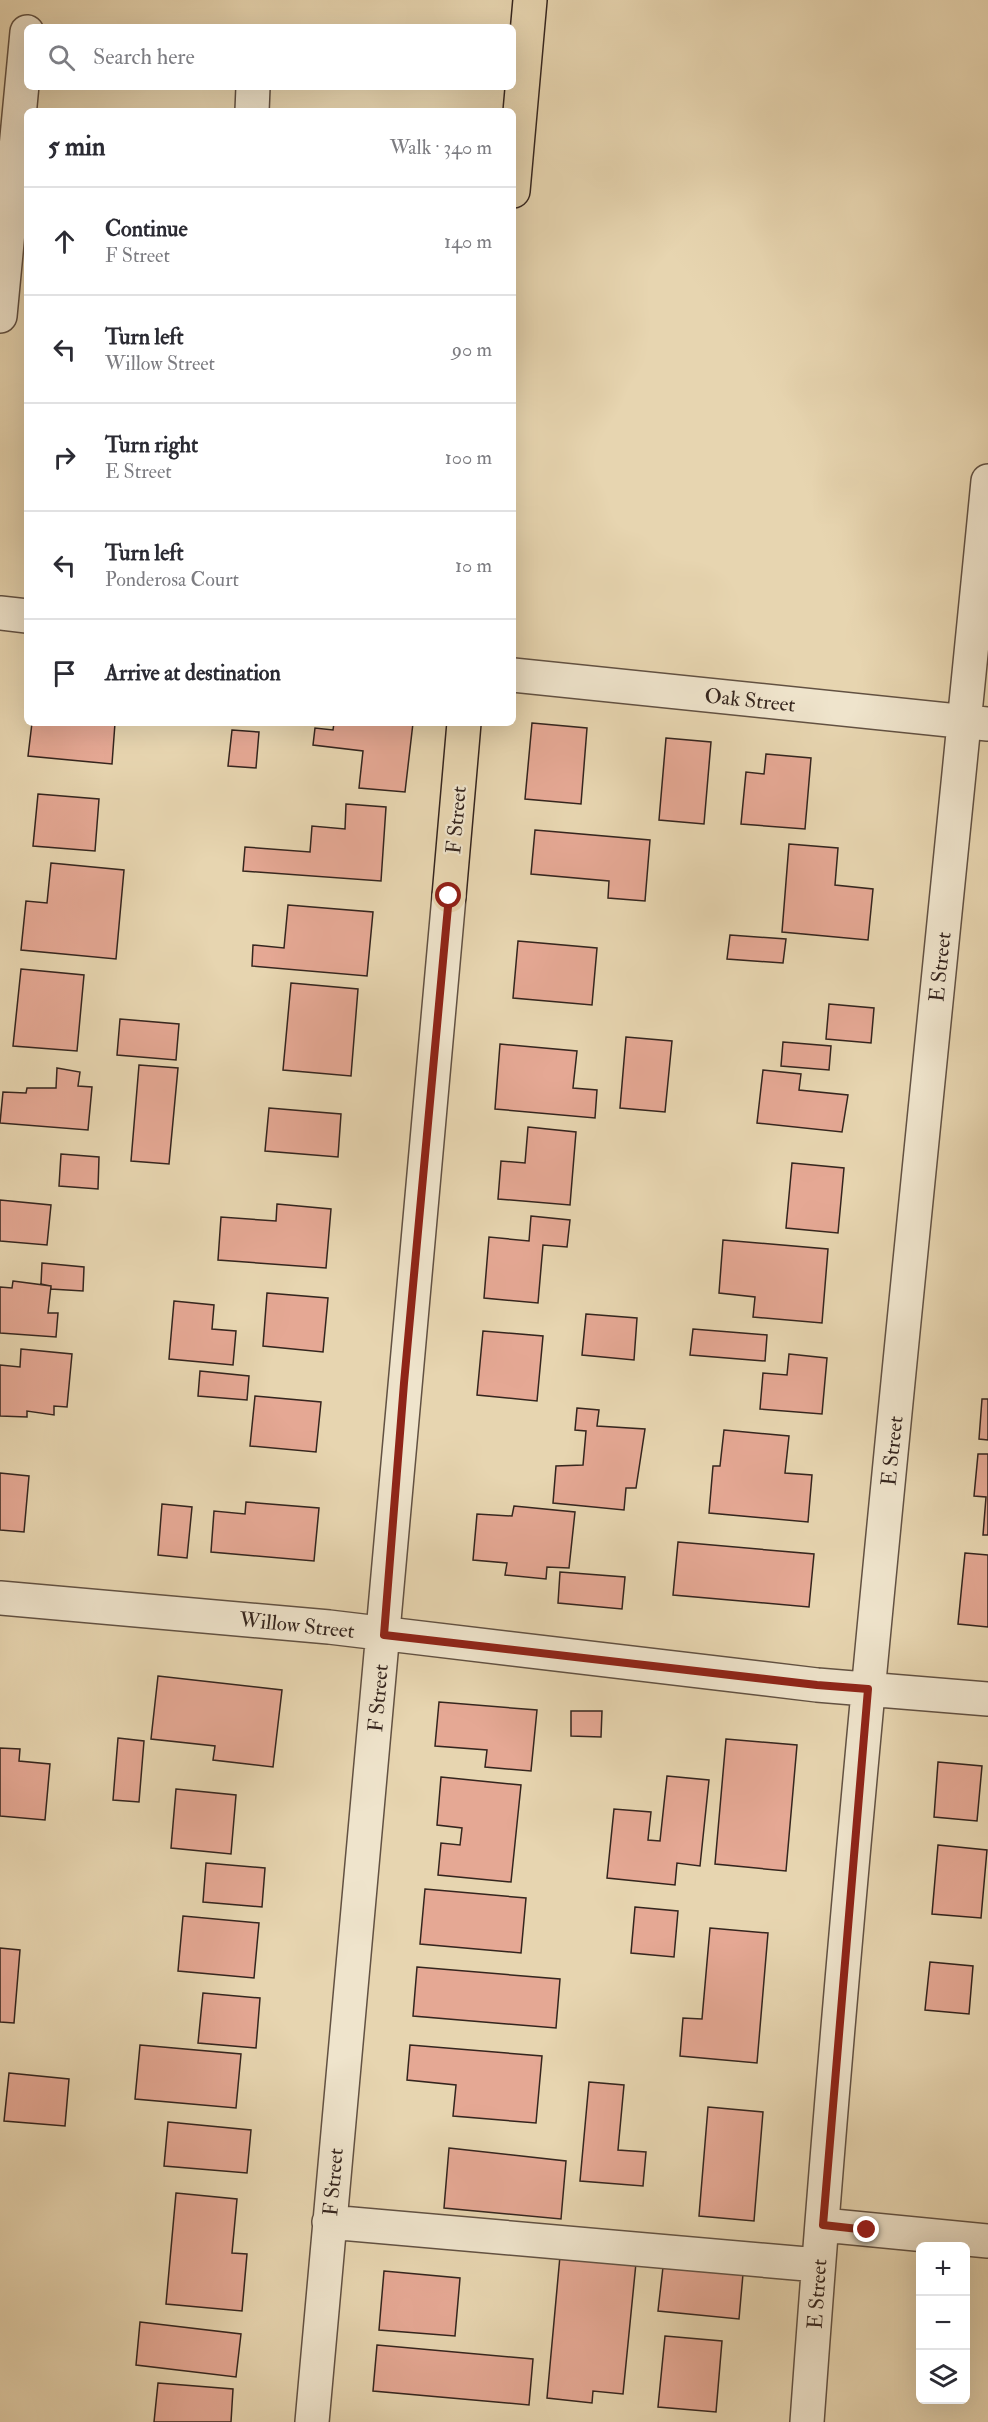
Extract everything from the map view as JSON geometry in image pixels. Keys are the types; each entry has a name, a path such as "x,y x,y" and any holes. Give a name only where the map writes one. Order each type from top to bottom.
{"main road":[{"path":"516,157 530,0"},
{"name":"F Street","path":"449,896 464,726"}],"street":[{"path":"0,316 24,60"},
{"path":"252,108 253,90"},
{"name":"E Street","path":"807,2422 818,2265 868,1689 976,723 988,481"},
{"path":"0,613 24,616"},
{"name":"Oak Street","path":"516,675 976,723"},
{"name":"F Street","path":"312,2422 449,896"},
{"name":"Willow Street","path":"0,1598 330,1627 817,1685 988,1699"},
{"path":"329,2222 818,2265"},
{"path":"823,2225 988,2241"}],"building":[{"path":"532,723 587,728 581,804 525,799"},
{"path":"32,726 115,726 112,764 28,756"},
{"path":"334,726 413,726 405,792 359,788 363,751 313,745 315,728 333,730"},
{"path":"232,730 259,732 256,768 228,766"},
{"path":"666,738 711,742 704,824 659,820"},
{"path":"766,754 811,758 805,829 741,824 746,772 764,774"},
{"path":"38,794 99,799 95,851 33,846"},
{"path":"346,804 386,807 381,881 243,871 245,847 310,852 312,826 345,829"},
{"path":"535,830 650,840 645,901 608,898 609,881 531,874"},
{"path":"789,844 838,848 835,885 873,889 868,940 782,932"},
{"path":"51,863 124,870 116,959 21,950 26,901 47,903"},
{"path":"288,905 373,912 367,976 252,966 253,945 284,948"},
{"path":"730,935 786,939 783,963 727,959"},
{"path":"518,941 597,948 592,1005 513,998"},
{"path":"21,969 84,975 77,1051 13,1046"},
{"path":"291,983 358,989 351,1076 283,1070"},
{"path":"829,1004 874,1008 871,1043 826,1039"},
{"path":"120,1019 179,1024 176,1060 117,1055"},
{"path":"626,1037 672,1041 665,1112 620,1108"},
{"path":"783,1042 831,1046 829,1070 781,1066"},
{"path":"500,1044 577,1051 573,1088 597,1090 595,1118 495,1109"},
{"path":"139,1065 178,1068 169,1164 131,1161"},
{"path":"57,1068 80,1072 78,1086 92,1087 88,1130 0,1123 3,1092 26,1093 27,1088 56,1088"},
{"path":"763,1070 801,1074 799,1090 848,1095 842,1132 757,1123"},
{"path":"269,1108 341,1114 338,1157 265,1151"},
{"path":"528,1127 576,1132 570,1205 498,1199 501,1161 525,1163"},
{"path":"61,1154 99,1157 98,1189 59,1186"},
{"path":"792,1163 844,1168 838,1233 786,1228"},
{"path":"0,1200 51,1205 47,1245 0,1241"},
{"path":"277,1204 331,1209 326,1268 218,1260 221,1217 276,1221"},
{"path":"531,1216 570,1220 567,1247 543,1245 538,1303 484,1298 489,1237 529,1241"},
{"path":"723,1240 828,1249 822,1323 753,1317 755,1297 719,1293"},
{"path":"42,1263 84,1267 83,1291 51,1289 51,1286 41,1284"},
{"path":"13,1281 51,1286 48,1313 58,1313 56,1337 0,1333 0,1287 12,1288"},
{"path":"267,1293 328,1298 323,1352 263,1346"},
{"path":"174,1301 214,1305 212,1329 236,1331 233,1365 169,1359"},
{"path":"586,1314 637,1318 634,1360 582,1355"},
{"path":"693,1329 767,1335 765,1361 690,1355"},
{"path":"483,1331 543,1336 537,1401 477,1395"},
{"path":"21,1349 72,1354 67,1407 54,1406 54,1415 27,1411 27,1417 0,1416 0,1365 20,1367"},
{"path":"789,1354 827,1358 822,1414 760,1409 763,1373 787,1375"},
{"path":"200,1371 249,1376 247,1400 198,1396"},
{"path":"255,1396 321,1402 316,1452 250,1446"},
{"path":"982,1399 988,1399 988,1440 979,1439"},
{"path":"577,1408 599,1410 597,1426 645,1429 636,1488 626,1488 624,1510 553,1503 556,1466 583,1465 586,1431 575,1430"},
{"path":"724,1430 789,1436 785,1473 812,1475 808,1522 709,1513 713,1466 720,1466"},
{"path":"978,1454 988,1454 988,1535 983,1535 986,1497 974,1496"},
{"path":"0,1473 29,1476 24,1532 0,1530"},
{"path":"246,1502 319,1508 314,1561 211,1552 214,1511 245,1514"},
{"path":"162,1504 192,1507 187,1558 158,1555"},
{"path":"514,1506 575,1512 569,1568 547,1567 546,1579 505,1575 507,1563 473,1560 477,1514 512,1516"},
{"path":"678,1542 814,1554 809,1607 673,1595"},
{"path":"965,1553 988,1555 988,1627 958,1624"},
{"path":"560,1572 625,1577 622,1609 558,1603"},
{"path":"158,1676 282,1690 273,1767 213,1760 215,1746 151,1739"},
{"path":"439,1702 537,1710 531,1771 485,1767 487,1750 435,1746"},
{"path":"571,1711 602,1711 601,1737 571,1736"},
{"path":"118,1738 144,1741 139,1802 113,1800"},
{"path":"726,1739 797,1745 786,1871 715,1864"},
{"path":"0,1748 20,1749 19,1761 50,1764 45,1820 0,1816"},
{"path":"938,1762 982,1766 977,1821 934,1817"},
{"path":"667,1776 709,1780 700,1866 677,1863 675,1885 607,1878 614,1809 651,1812 648,1840 660,1841"},
{"path":"441,1777 521,1785 511,1882 438,1875 441,1843 460,1845 462,1828 437,1825"},
{"path":"176,1789 236,1795 231,1854 171,1848"},
{"path":"938,1845 987,1850 981,1918 932,1914"},
{"path":"206,1863 265,1868 262,1907 203,1902"},
{"path":"425,1889 526,1898 521,1953 420,1944"},
{"path":"635,1907 678,1911 674,1957 631,1953"},
{"path":"183,1916 259,1923 254,1978 178,1971"},
{"path":"710,1928 768,1933 757,2063 680,2056 683,2018 702,2019"},
{"path":"0,1948 20,1950 14,2023 0,2022"},
{"path":"930,1962 973,1966 969,2014 925,2010"},
{"path":"417,1967 560,1979 556,2028 413,2016"},
{"path":"203,1993 260,1998 256,2048 198,2043"},
{"path":"140,2045 241,2054 236,2108 135,2099"},
{"path":"410,2045 542,2056 536,2123 453,2116 456,2085 407,2080"},
{"path":"9,2073 69,2079 65,2126 4,2121"},
{"path":"589,2082 624,2085 618,2150 646,2152 643,2186 580,2181"},
{"path":"708,2107 763,2112 754,2221 699,2216"},
{"path":"168,2122 251,2130 247,2173 164,2166"},
{"path":"449,2148 566,2161 561,2219 444,2208"},
{"path":"176,2193 237,2199 232,2253 247,2254 242,2311 166,2304"},
{"path":"560,2256 636,2263 623,2394 593,2391 592,2403 547,2398"},
{"path":"663,2267 743,2274 739,2319 658,2311"},
{"path":"384,2271 460,2278 455,2336 379,2330"},
{"path":"140,2322 241,2334 236,2377 136,2365"},
{"path":"665,2336 722,2341 716,2412 658,2407"},
{"path":"377,2345 533,2359 529,2405 373,2391"},
{"path":"158,2383 233,2389 231,2422 154,2422"}],"route":[{"path":"449,896 404,1383 384,1635 868,1689 823,2225 867,2230"}]}
